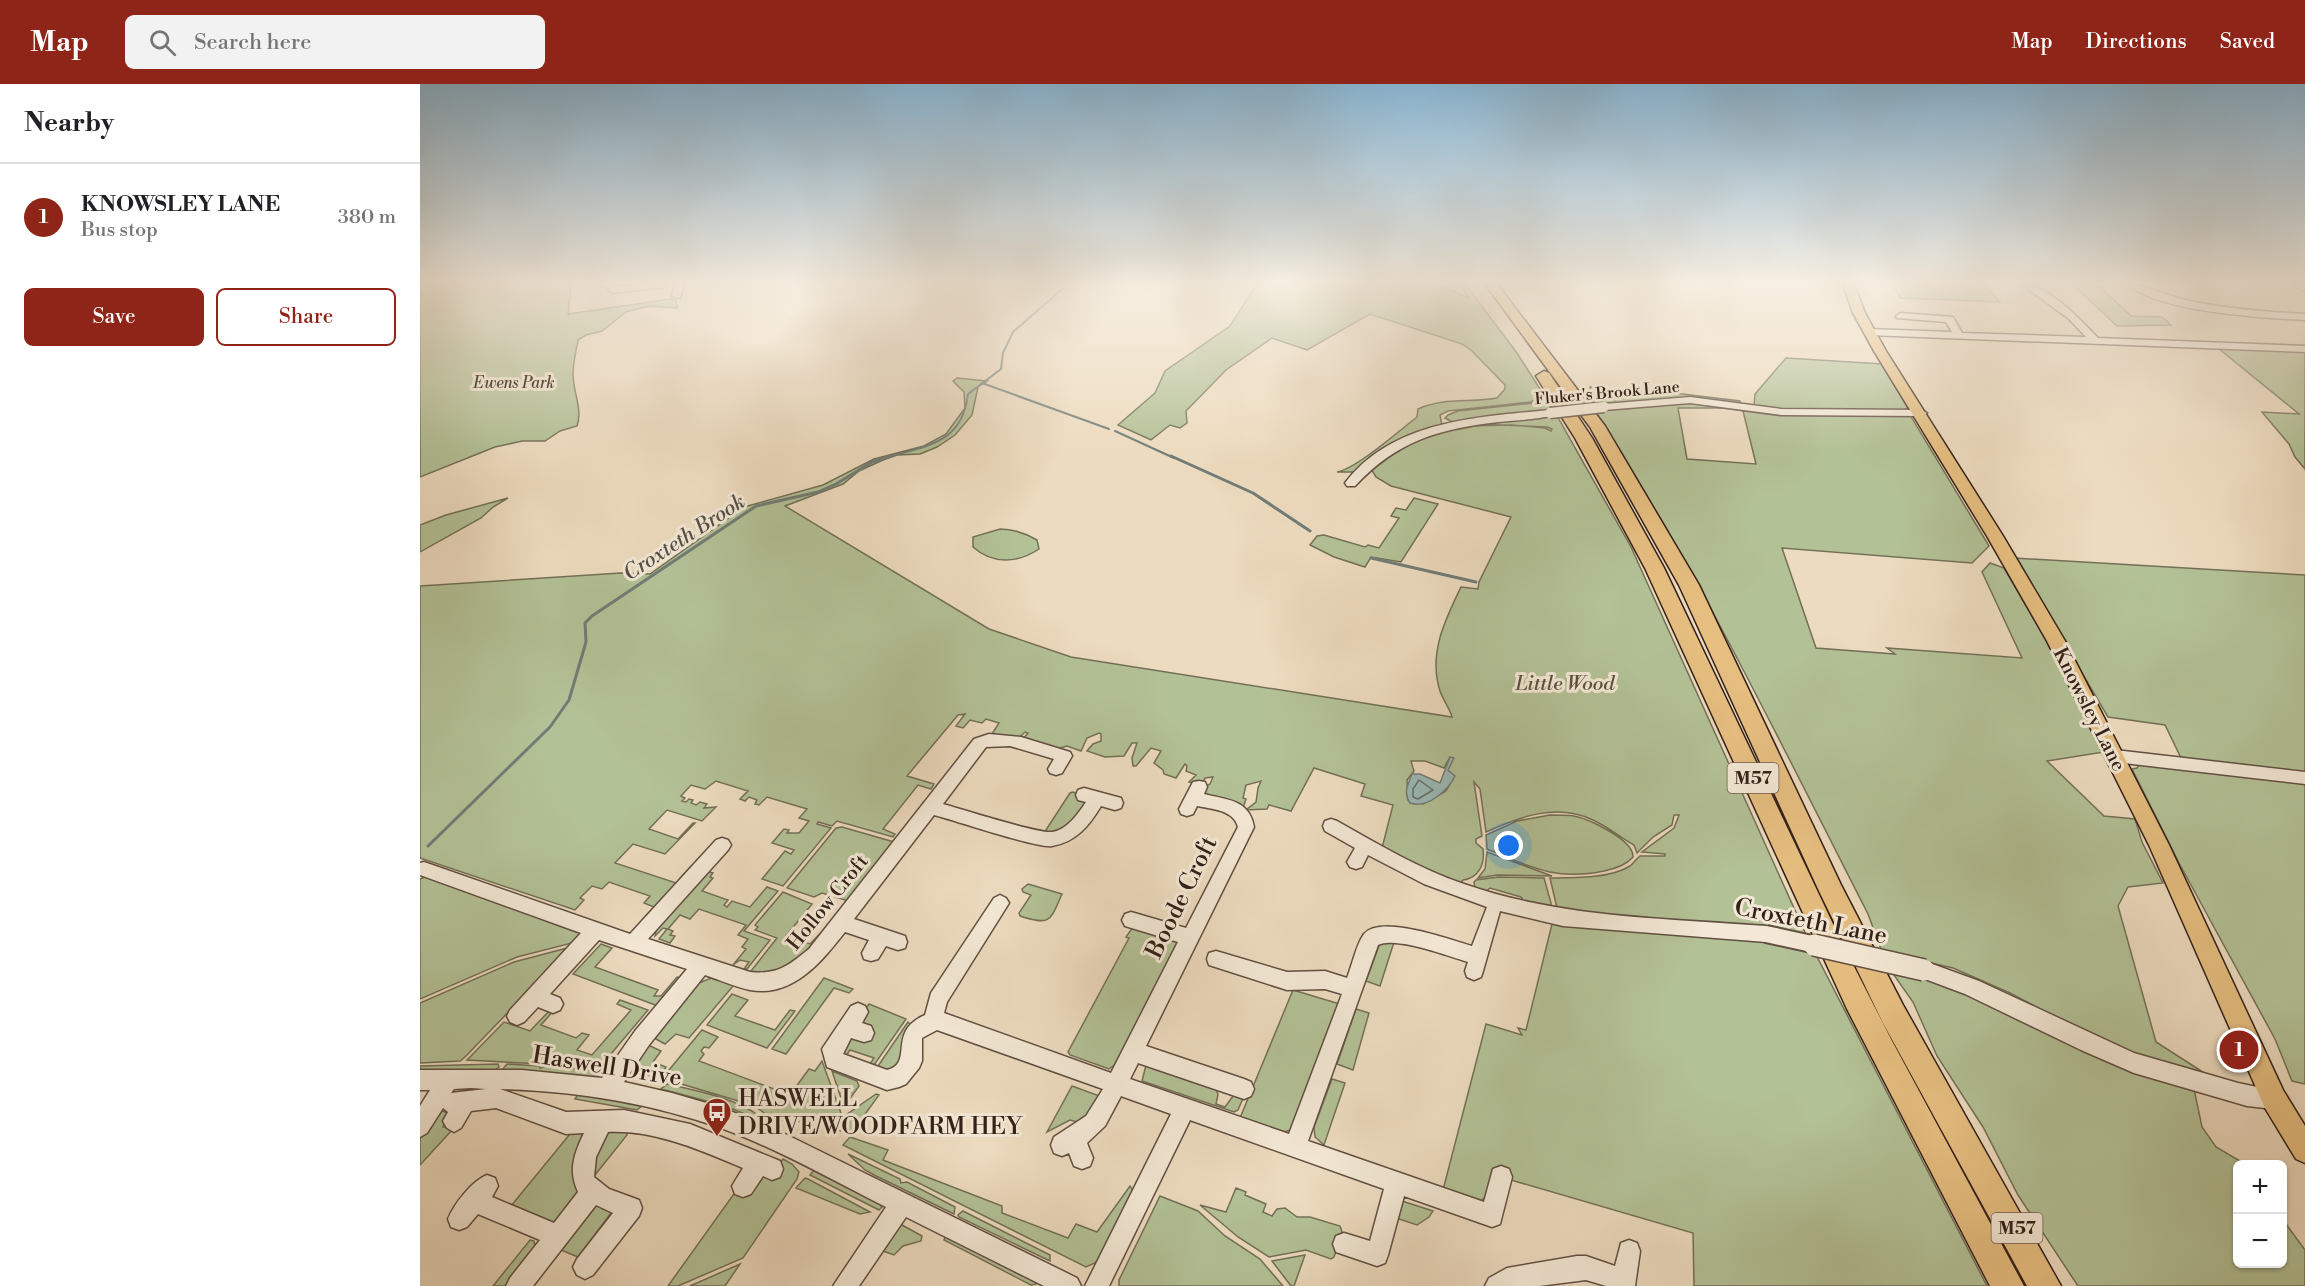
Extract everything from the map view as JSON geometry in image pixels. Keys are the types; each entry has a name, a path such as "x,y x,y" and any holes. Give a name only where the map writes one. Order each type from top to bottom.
{"highway":[{"name":"M57","path":"1520,340 1581,431 1668,590 1811,906 1914,1113 2008,1286"},
{"name":"M57","path":"1533,340 1597,426 1689,585 1831,891 1893,1014 1978,1170 2045,1286"},
{"name":"M57","path":"1978,1170 2056,1286"}],"main road":[{"name":"Knowsley Lane","path":"1874,340 1995,536 2056,641 2159,846 2274,1099 2305,1150"}],"street":[{"path":"2070,340 2305,349"},
{"name":"Fluker's Brook Lane","path":"1351,483 1379,456 1407,440 1436,429 1467,423 1660,401 1690,400 1781,412 1920,413"},
{"path":"1727,414 1749,408"},
{"name":"Hollow Croft","path":"421,870 702,965 761,982 788,977 816,955 980,743 1001,738 1063,758"},
{"path":"2115,756 2305,777"},
{"path":"931,807 1049,840 1063,837 1080,826 1090,796 1114,803"},
{"name":"Boode Croft","path":"1073,1147 1096,1123 1117,1085 1246,822 1242,813 1234,808 1193,798"},
{"name":"Croxteth Lane","path":"1331,826 1430,879 1544,914 1563,918 1766,934 1924,970 1988,993 2103,1050 2139,1065 2244,1095 2274,1099"},
{"path":"634,942 722,845"},
{"path":"1356,862 1365,845"},
{"path":"1000,903 938,999 934,1012 938,1020 1492,1216 1501,1177"},
{"path":"1296,1147 1368,947 1378,935 1396,934 1476,964 1492,914"},
{"path":"1131,920 1191,938"},
{"path":"842,923 890,939 871,953"},
{"path":"517,1016 544,1000 596,930"},
{"path":"1216,960 1287,981 1325,980 1353,989"},
{"path":"608,1089 642,1038 702,965"},
{"path":"856,1024 832,1049 834,1060 887,1080 900,1077 912,1061 910,1046 913,1033 938,1020"},
{"path":"1134,1052 1244,1089"},
{"path":"420,1125 448,1078"},
{"name":"Haswell Drive","path":"420,1080 512,1079 608,1089 687,1106 744,1125 783,1142 1069,1286"},
{"path":"457,1109 496,1098 566,1123 624,1121 676,1130 765,1166 743,1186"},
{"path":"1096,1286 1185,1108"},
{"path":"585,1267 631,1208 592,1192 587,1187 583,1162 585,1152 601,1123"},
{"path":"1344,1244 1377,1256 1397,1183"},
{"path":"518,1286 592,1192"},
{"path":"459,1218 481,1194 556,1236"},
{"path":"844,1286 903,1202"},
{"path":"1497,1286 1507,1280 1577,1268 1586,1268 1624,1283 1629,1251"}],"green space":[{"name":"Ewens Park","path":"420,340 578,340 573,374 579,414 577,426 560,431 545,441 522,441 495,447 420,477"},
{"path":"1210,340 1269,340 1226,370 1186,411 1187,423 1180,428 1170,425 1151,440 1118,425 1155,393 1165,371"},
{"path":"1278,340 1324,340 1307,350"},
{"path":"1450,340 1507,340 1554,411 1454,423 1445,418 1458,411 1534,403 1539,399 1536,394 1535,400 1531,402 1448,411 1440,415 1442,426 1357,472 1337,472 1366,457 1417,417 1418,409 1437,403 1497,398 1505,389 1505,385 1472,351 1462,344"},
{"path":"2218,348 2305,351 2305,469 2295,457 2289,444 2262,412 2299,414"},
{"path":"1786,358 1883,364 1912,406 1903,410 1785,410 1754,406 1755,394"},
{"name":"Little Wood","path":"957,378 987,381 978,387 972,415 955,435 937,447 920,454 897,455 883,460 859,471 843,484 785,506 989,629 1071,657 1452,717 1440,691 1437,677 1437,651 1440,638 1461,587 1478,589 1479,582 1511,517 1391,486 1376,477 1370,467 1410,440 1467,426 1504,425 1477,424 1556,414 1631,547 1808,939 1566,914 1557,908 1550,878 1601,876 1630,866 1640,856 1665,856 1665,854 1642,852 1674,828 1679,815 1674,815 1672,825 1653,837 1637,853 1634,845 1604,826 1580,815 1566,812 1526,817 1486,832 1480,789 1474,782 1482,836 1476,839 1476,843 1483,849 1483,860 1477,873 1463,880 1459,885 1382,848 1393,805 1361,796 1365,784 1314,768 1291,811 1269,805 1267,809 1246,810 1256,802 1261,781 1246,785 1243,798 1246,799 1243,808 1204,795 1204,787 1210,784 1213,777 1205,778 1202,785 1189,782 1196,775 1186,771 1185,764 1176,778 1164,774 1163,770 1154,763 1161,751 1151,748 1136,766 1133,766 1132,758 1137,743 1132,743 1124,756 1105,757 1087,751 1093,744 1101,741 1099,733 1087,738 1081,751 1067,746 1057,749 1022,740 1028,733 1025,732 1018,739 992,734 999,723 986,719 982,723 970,720 963,728 956,726 965,714 958,715 907,776 934,784 931,789 918,785 883,829 895,834 893,837 837,821 832,826 818,822 817,824 831,828 783,886 762,879 785,851 791,854 794,850 772,843 784,829 789,830 787,833 799,833 809,821 799,818 807,809 767,797 759,805 755,804 757,800 749,797 745,801 740,799 748,791 716,781 705,789 691,785 681,796 685,798 682,801 686,802 689,799 693,800 691,803 696,805 700,802 707,804 704,808 716,807 702,821 667,810 649,829 678,839 695,823 665,854 633,844 615,863 676,883 691,866 694,867 645,921 642,920 654,907 644,903 650,896 609,882 602,889 592,886 580,898 584,900 575,910 420,858 420,586 621,573 650,574 744,507 823,485 874,459 924,446 946,434 965,408 964,392 953,381","holes":["1522,426 1547,427 1552,429 1551,431 1545,428","1450,757 1448,770 1453,779 1446,791 1423,804 1408,800 1407,780 1414,771 1411,761 1425,761 1444,768"]},
{"path":"1590,387 1599,387 1611,392 1674,393 1740,401 1740,404 1678,399 1592,406 1582,391 1591,393"},
{"path":"1696,402 1740,408 1678,408 1687,459 1756,464 1743,411 1910,415 1989,546 1972,563 1782,548 1816,648 1895,654 1887,648 2022,658 1982,572 1990,563 2004,568 2059,662 2104,752 2047,761 2104,816 2135,819 2142,842 2163,883 2128,887 2118,906 2156,1042 2209,1076 2118,1050 2010,993 1953,968 1882,952 1868,914 1703,595 1594,410"},
{"path":"508,498 481,518 420,552 420,525 446,515"},
{"path":"1414,498 1438,504 1401,562 1371,557 1365,567 1334,557 1310,545 1317,536 1324,535 1365,547 1368,545 1379,548 1399,518 1391,516 1396,508 1406,510"},
{"path":"1000,529 1023,533 1037,540 1039,549 1023,557 1006,560 989,557 973,547 973,537"},
{"path":"2014,558 2305,575 2305,776 2183,762 2165,725 2108,717"},
{"path":"2140,763 2305,780 2305,1084 2292,1081 2275,1039 2179,863 2132,769 2137,768"},
{"path":"1073,792 1090,800 1062,833 1044,833 1070,793"},
{"path":"1550,815 1574,816 1610,831 1626,844 1633,857 1623,865 1612,869 1587,874 1571,874 1530,867 1487,849 1486,835 1517,821"},
{"path":"842,827 894,842 848,901 822,893 814,897 787,888 836,828"},
{"path":"1487,852 1552,876 1497,875 1478,878 1485,869"},
{"path":"709,872 713,873 710,877 713,878 702,891 728,900 724,905 727,907 732,901 750,907 767,887 778,891 744,931 770,940 747,969 744,969 749,962 740,960 733,965 746,949 742,947 748,939 738,935 746,925 699,909 690,919 680,915 668,929 673,931 670,935 675,936 670,943 659,939 667,929 663,928 655,936 656,930"},
{"path":"427,876 583,930 580,941 517,957 420,999 420,879"},
{"path":"1498,877 1544,878 1551,910 1526,905 1521,897 1490,888 1484,893 1475,890 1476,880"},
{"path":"1028,884 1062,894 1052,915 1044,921 1020,916 1019,913 1031,895 1023,892 1022,889"},
{"path":"783,892 812,904 786,936 810,944 834,919 809,949 789,966 765,973 751,971 777,938 755,930 758,927 755,925"},
{"path":"1553,920 1731,936 1813,949 1987,1286 1694,1286 1693,1233 1511,1180 1480,1201 1443,1190 1486,1024 1522,1035 1518,1028 1526,1030"},
{"path":"1133,927 1181,942 1116,1064 1109,1069 1070,1055 1068,1052"},
{"path":"1395,939 1380,986 1366,981 1380,943"},
{"path":"601,944 612,948 595,967 658,990 654,996 661,996 677,977 682,978 658,1006 573,974"},
{"path":"571,947 460,1061 420,1063 420,1003 514,962"},
{"path":"1889,968 1931,978 2194,1089 2202,1127 2216,1147 2238,1160 2233,1160 2233,1268 2287,1268 2287,1225 2305,1250 2305,1286 2078,1286 2018,1195 1983,1127 1937,1056 1913,1002"},
{"path":"711,978 734,985 689,1038 676,1034 665,1044 654,1038 699,983"},
{"path":"824,978 853,989 849,993 834,988 786,1054 772,1049"},
{"path":"1293,990 1343,1005 1291,1130 1283,1132 1240,1118"},
{"path":"732,994 748,1000 735,1016 775,1030 790,1010 795,1011 767,1048 707,1025"},
{"path":"620,1000 648,1010 600,1067 467,1060 504,1022 530,1031 552,1008 555,1009 541,1025 576,1038 582,1033 589,1035 577,1050 592,1055 631,1010 617,1004"},
{"path":"869,1004 906,1019 872,1068 868,1067 874,1058 850,1050 844,1059 838,1050 861,1024 861,1015"},
{"path":"1356,1009 1369,1013 1353,1070 1337,1064"},
{"path":"908,1022 911,1025 895,1072 876,1069"},
{"path":"702,1030 718,1037 709,1048 704,1047 701,1051 704,1054 699,1061 790,1095 809,1069 815,1071 822,1061 841,1113 832,1124 785,1121 771,1117 755,1106 668,1080 674,1072 669,1070"},
{"path":"648,1045 661,1051 653,1062 666,1067 658,1078 633,1071"},
{"path":"498,1064 499,1067 495,1070 420,1072 420,1066"},
{"path":"507,1064 605,1072 592,1077 502,1070"},
{"path":"1146,1065 1214,1086 1218,1094 1216,1104 1225,1107 1233,1096 1244,1096 1238,1110 1234,1112 1142,1081"},
{"path":"832,1071 857,1081 859,1086 844,1107"},
{"path":"1332,1079 1345,1083 1324,1145 1315,1137 1314,1127"},
{"path":"667,1084 728,1100 759,1116 757,1119 725,1106 661,1089"},
{"path":"1072,1086 1105,1098 1104,1105 1095,1117 1085,1124 1070,1120 1047,1132"},
{"path":"578,1094 643,1105 637,1110 575,1099"},
{"path":"876,1094 879,1095 850,1135 836,1129 843,1117"},
{"path":"439,1110 448,1113 443,1127 453,1127 452,1130 420,1165 420,1134"},
{"path":"629,1127 627,1135 593,1175 591,1161 607,1131"},
{"path":"574,1129 585,1130 582,1191 562,1221 551,1224 511,1206"},
{"path":"850,1137 888,1150 883,1160 1002,1206 1002,1213 1068,1238 1076,1224 1097,1232 1130,1186 1134,1192 1102,1254 1095,1263 1086,1267 843,1145"},
{"path":"848,1154 900,1179 901,1183 907,1182 955,1207 954,1214 865,1170"},
{"path":"783,1159 799,1172 797,1179 743,1258 678,1286 668,1286 736,1191 763,1177 770,1177"},
{"path":"815,1169 877,1201 882,1207 879,1210 810,1175"},
{"path":"805,1178 870,1212 860,1214 796,1188"},
{"path":"1236,1188 1246,1192 1245,1195 1266,1204 1263,1212 1272,1216 1277,1209 1285,1208 1297,1217 1310,1217 1340,1226 1342,1232 1334,1257 1331,1259 1306,1250 1269,1257 1238,1237 1200,1205 1226,1212"},
{"path":"1160,1196 1198,1211 1225,1236 1260,1259 1283,1286 1119,1286 1119,1280"},
{"path":"1402,1201 1433,1211 1429,1217 1417,1225 1396,1218"},
{"path":"595,1204 614,1209 578,1257 561,1250"},
{"path":"963,1211 1050,1255 1050,1261 959,1217 958,1215"},
{"path":"902,1225 922,1236 921,1241 903,1246 894,1255 883,1251 857,1286 852,1286 896,1228"},
{"path":"946,1235 1036,1281 1036,1284 1031,1285 944,1240"},
{"path":"530,1240 534,1241 535,1248 507,1286 493,1286"},
{"path":"1305,1255 1294,1286 1291,1286 1272,1261"},
{"path":"740,1264 725,1286 690,1286"}],"water":[{"path":"1450,757 1454,758 1448,770 1455,776 1448,787 1430,801 1410,803 1407,792 1412,774 1420,774 1440,783"}],"waterway":[{"name":"Croxteth Brook","path":"982,383 1001,369 1003,353 1009,340"},
{"name":"Croxteth Brook","path":"885,458 928,445 950,433 958,424 968,394 982,383"},
{"path":"982,383 1109,429"},
{"path":"1115,431 1174,458"},
{"name":"Croxteth Brook","path":"428,846 550,727 569,700 586,642 585,623 592,616 756,506 818,492 872,462 890,456"},
{"path":"1171,456 1253,493 1310,531"},
{"path":"1371,558 1476,582"}],"place":[{"name":"KNOWSLEY LANE","path":"2239,1050"},
{"name":"HASWELL DRIVE/WOODFARM HEY","path":"717,1138"}]}
